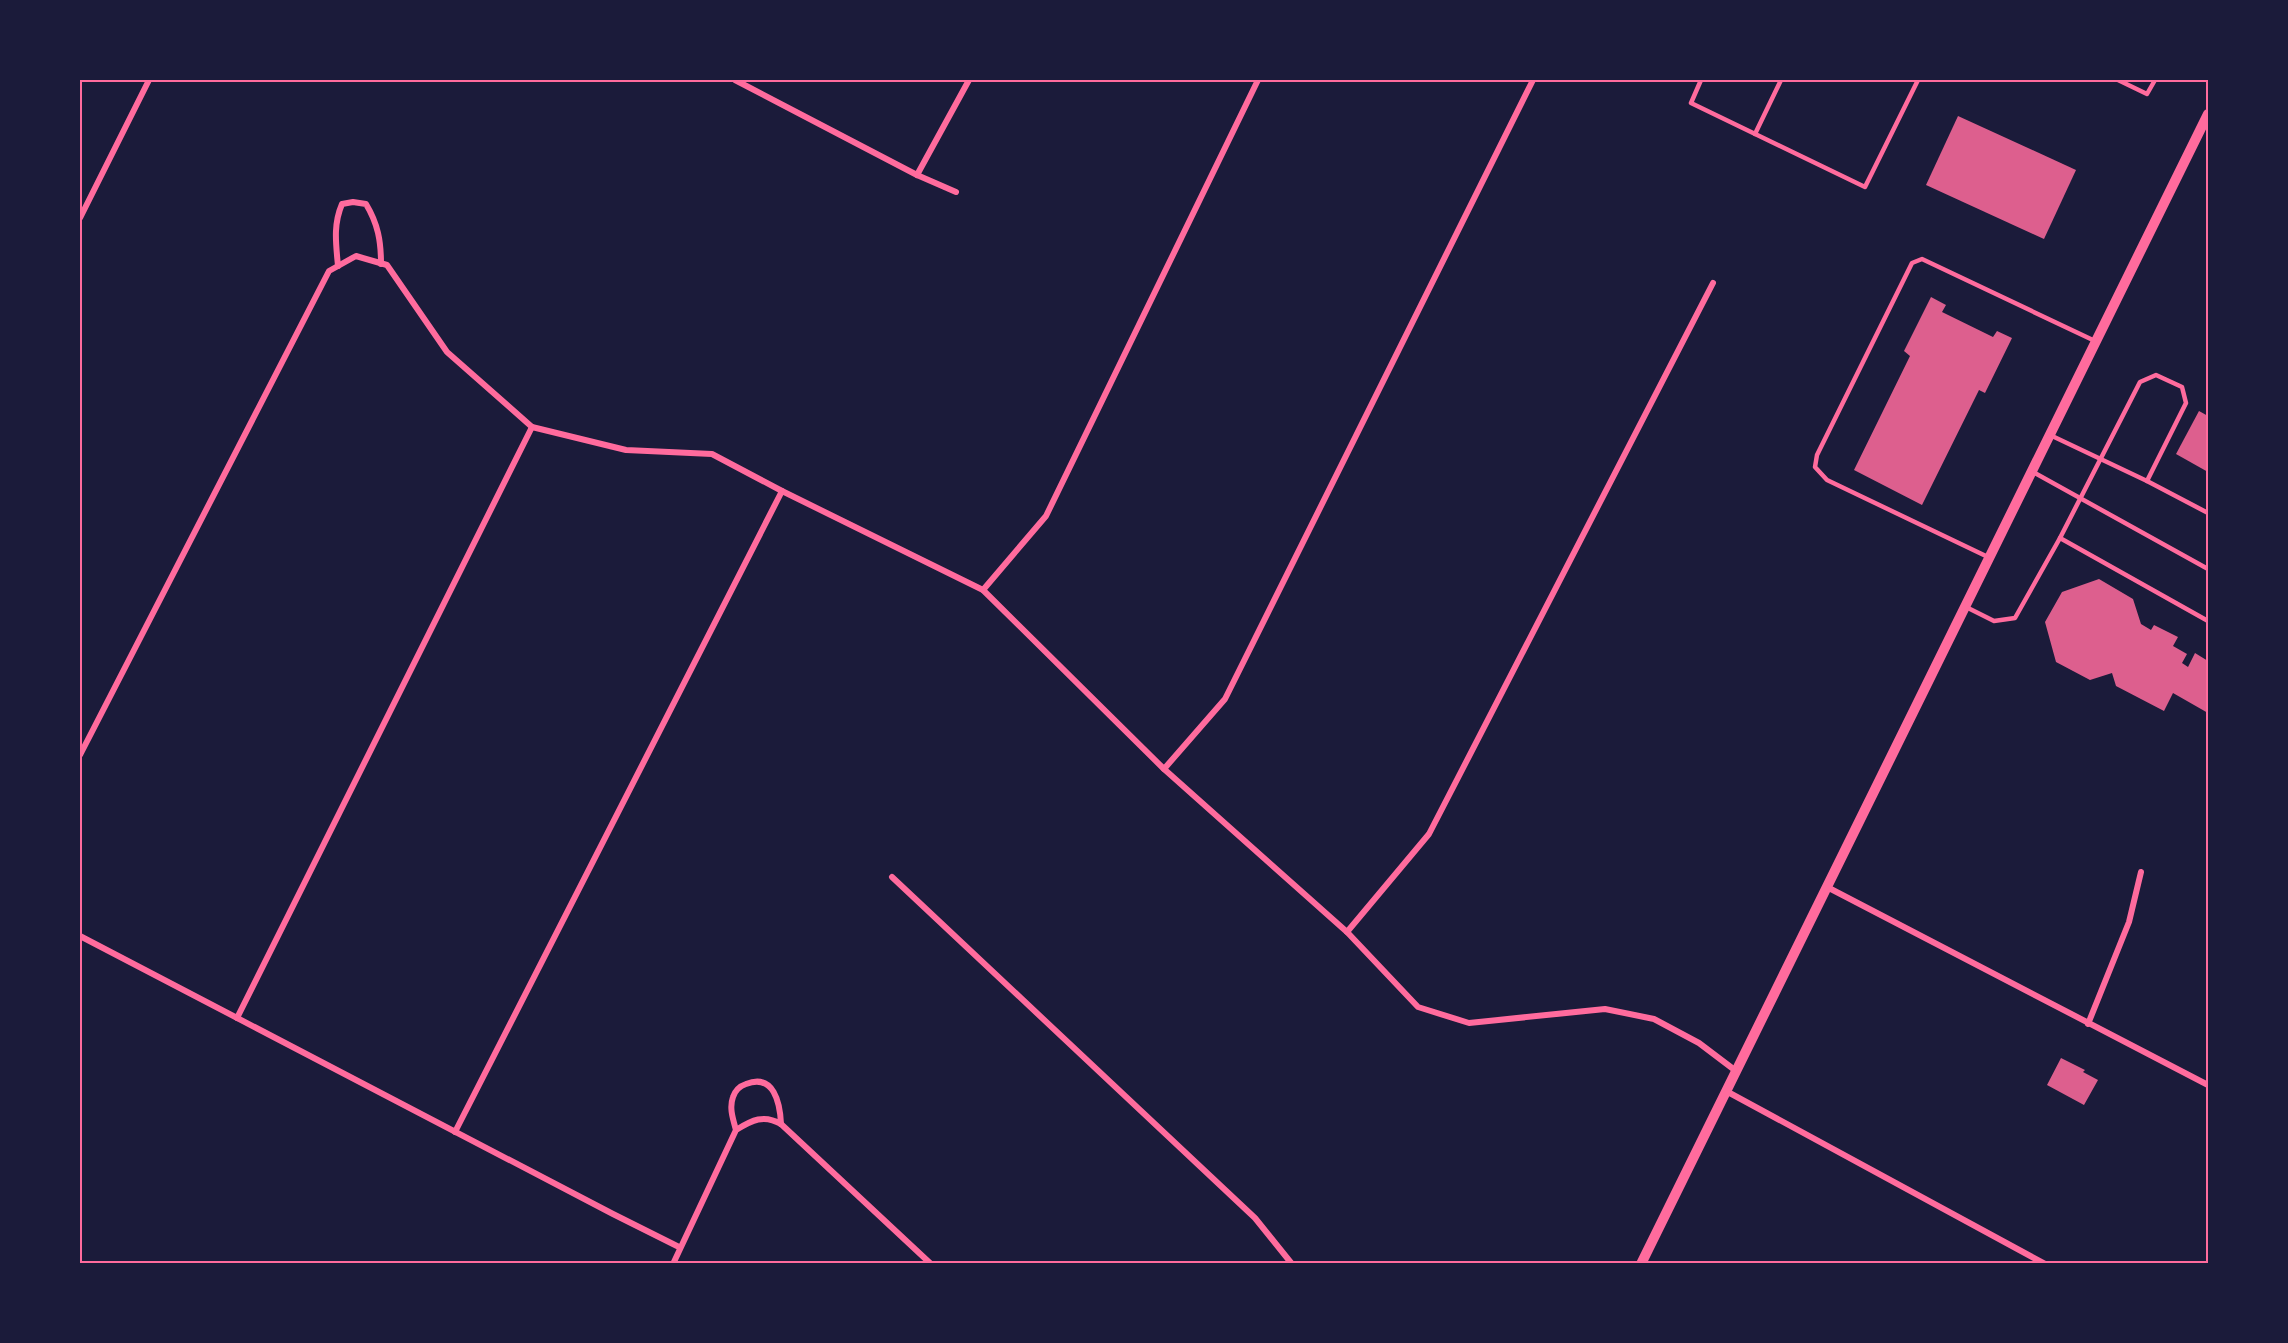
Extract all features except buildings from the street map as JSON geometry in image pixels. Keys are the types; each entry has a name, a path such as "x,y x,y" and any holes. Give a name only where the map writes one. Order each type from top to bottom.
{"street":[{"path":"80,218 149,80"},
{"path":"735,80 917,175 956,192"},
{"path":"917,175 969,80"},
{"path":"983,590 1046,516 1258,80"},
{"path":"1164,769 1225,699 1533,80"},
{"path":"1641,1263 2208,114"},
{"path":"338,266 335,231 338,213 342,204 353,202 366,204 375,219 381,242 381,264"},
{"path":"80,755 328,272 356,256 387,266 447,352 532,426 626,450 712,454 983,590 1164,769 1347,932 1418,1008 1469,1023 1605,1009 1654,1019 1699,1043 1736,1071"},
{"path":"1347,932 1430,834 1713,283"},
{"path":"237,1018 532,426"},
{"path":"455,1132 782,491"},
{"path":"2088,1024 2129,922 2141,872"},
{"path":"892,877 1255,1218 1292,1263"},
{"path":"1827,888 2208,1085"},
{"path":"80,936 680,1247"},
{"path":"736,1130 731,1110 733,1097 740,1086 755,1081 769,1086 777,1097 781,1107 781,1124"},
{"path":"1726,1091 2045,1263"},
{"path":"673,1263 736,1130 753,1120 770,1118 781,1124 931,1263"}],"lane":[{"path":"1701,80 1691,103 1865,187 1918,80"},
{"path":"1755,134 1781,80"},
{"path":"2118,80 2147,94 2155,80"},
{"path":"1990,558 1827,480 1815,468 1817,455 1911,263 1922,259 2097,342"},
{"path":"1965,607 1994,621 2015,618 2102,460 2140,382 2156,375 2182,387 2186,403 2147,481"},
{"path":"2050,435 2208,513"},
{"path":"2033,472 2208,569"},
{"path":"2060,538 2208,621"}]}
